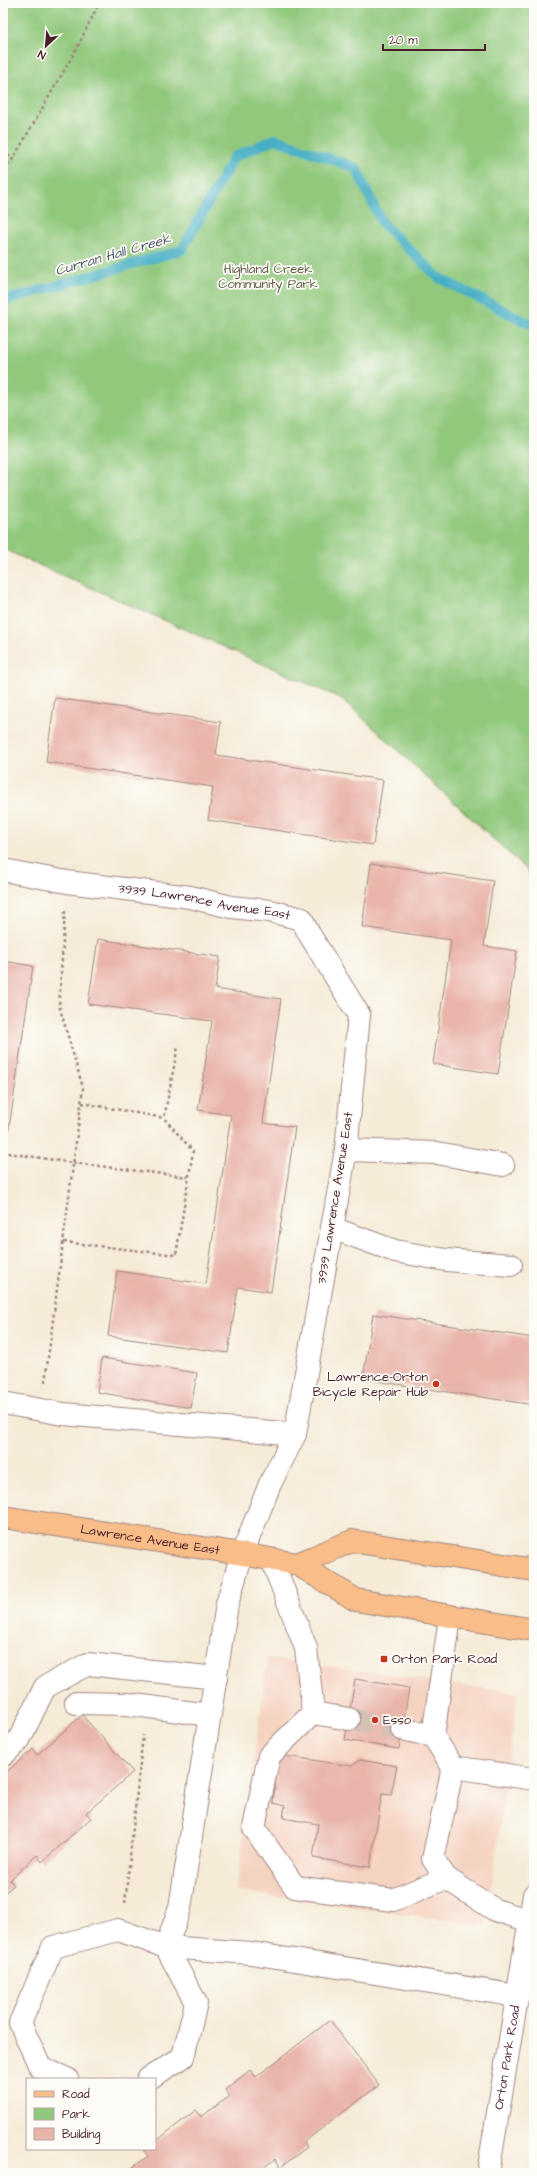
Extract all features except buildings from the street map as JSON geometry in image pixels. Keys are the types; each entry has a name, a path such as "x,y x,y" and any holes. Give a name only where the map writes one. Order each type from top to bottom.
{"main road":[{"name":"Lawrence Avenue East","path":"3,1517 297,1564 356,1600 534,1630"},
{"path":"297,1564 352,1541 534,1570"}],"street":[{"name":"3939 Lawrence Avenue East","path":"3,870 67,882 190,897 231,907 270,911 302,919 308,932 359,1015 346,1150 295,1434 270,1484 242,1554 228,1604 180,1908 166,1947"},
{"path":"346,1150 437,1153 503,1165"},
{"path":"332,1228 395,1251 446,1260 510,1265"},
{"path":"3,1403 63,1414 295,1434"},
{"path":"272,1560 306,1648 313,1713"},
{"path":"450,1617 433,1736 453,1767 433,1859 446,1878 495,1910 532,1922"},
{"path":"3,1755 19,1740 45,1687 88,1664 216,1678"},
{"path":"76,1703 127,1704 210,1715"},
{"path":"313,1713 349,1719"},
{"path":"313,1713 292,1731 269,1756 254,1828 295,1887 393,1900 446,1878"},
{"path":"402,1729 433,1736"},
{"path":"453,1767 534,1779"},
{"name":"Orton Park Road","path":"488,2173 532,1922 534,1895"},
{"path":"65,2078 40,2067 20,2023 53,1947 118,1930 166,1947 251,1953 518,1996"},
{"path":"150,2078 183,2057 196,2003 166,1947"}],"path":[{"path":"3,169 14,159 77,48 99,3"},
{"path":"3,151 14,159"},
{"path":"42,1410 83,1088 60,1005 67,882"},
{"path":"164,1118 178,1046"},
{"path":"64,1242 176,1255 193,1151 164,1118 82,1103"},
{"path":"8,1152 74,1164 188,1177"},
{"path":"118,1930 125,1900 146,1707"}],"shaded area":[{"path":"268,1658 518,1693 486,1926 236,1891"}],"green space":[{"name":"Highland Creek Community Park","path":"3,3 534,3 534,880 526,869 342,699 5,550 3,552"}],"waterway":[{"name":"Curran Hall Creek","path":"3,301 182,250 234,157 275,139 356,168 382,223 439,278 534,326"}],"tunnel":[{"path":"349,1719 402,1729"}],"place":[{"name":"Lawrence-Orton Bicycle Repair Hub","path":"436,1384"},
{"name":"Orton Park Road","path":"384,1659"},
{"name":"Esso","path":"375,1720"}]}
